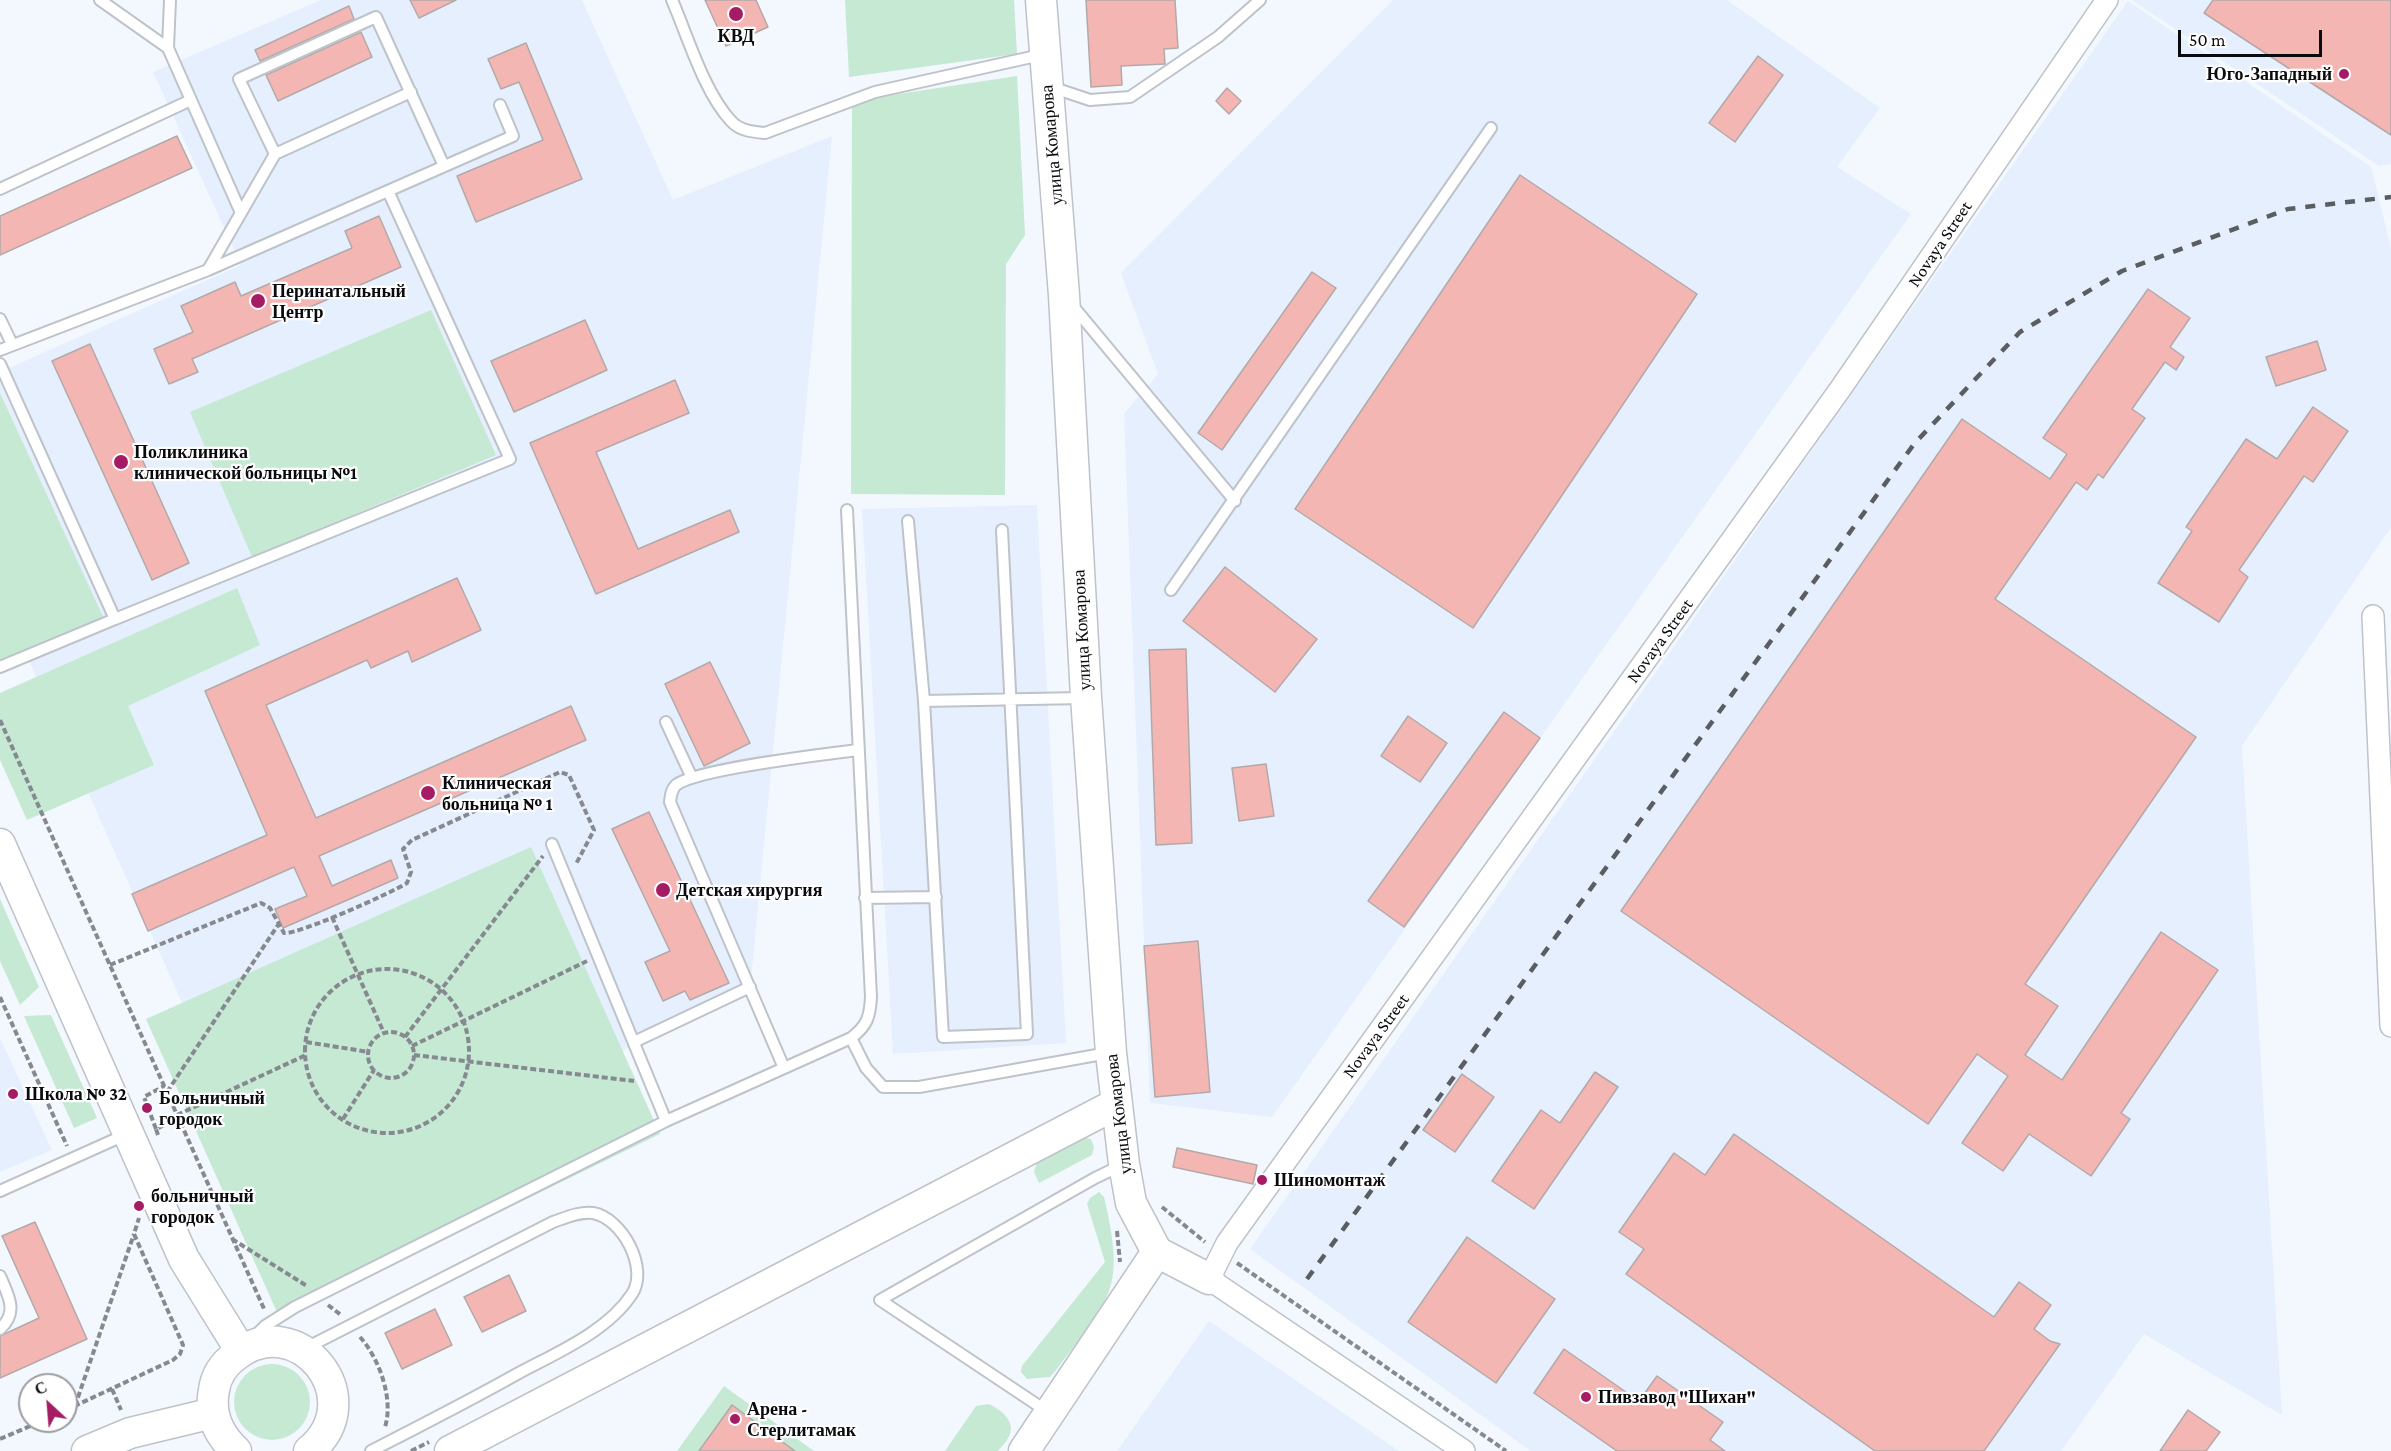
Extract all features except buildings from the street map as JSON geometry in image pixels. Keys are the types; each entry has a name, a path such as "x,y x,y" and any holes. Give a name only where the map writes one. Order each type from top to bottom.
{"street":[{"name":"улица Комарова","path":"1041,0 1064,295 1086,698 1111,1053 1124,1164 1136,1214 1157,1252"},
{"name":"Novaya Street","path":"1209,1279 1227,1244 1841,388 2107,0"},
{"path":"2373,616 2391,1026"},
{"path":"0,844 184,1259 241,1351"},
{"path":"450,1451 1116,1104"},
{"path":"1024,1451 1051,1414 1157,1252 1209,1279 1464,1451"},
{"path":"236,1451 218,1429 213,1413 215,1385 225,1366 241,1351 256,1344 272,1342 288,1344 302,1350 317,1361 328,1376 333,1393 333,1412 328,1429 309,1451"},
{"path":"87,1451 130,1433 213,1413"}],"lane":[{"path":"100,0 168,48"},
{"path":"170,0 168,48 241,213"},
{"path":"672,0 712,93 732,122 747,131 765,133 875,93 1045,54"},
{"path":"1047,86 1090,100 1130,98 1218,36 1260,0"},
{"path":"274,154 239,79 376,17 444,166"},
{"path":"208,270 274,154 411,93"},
{"path":"0,189 191,100"},
{"path":"0,350 208,270 513,136 500,105"},
{"path":"1171,590 1235,501 1491,128"},
{"path":"0,667 510,459 388,191"},
{"path":"1064,295 1235,501"},
{"path":"0,319 12,344"},
{"path":"0,364 115,619"},
{"path":"241,1351 271,1322 295,1307 666,1121 851,1038 864,1028 871,1015 847,510"},
{"path":"908,520 924,700 944,1037 1027,1034 1002,530"},
{"path":"924,700 1086,698"},
{"path":"666,722 692,778"},
{"path":"784,1068 670,802 671,791 678,784 692,778 798,758 858,750"},
{"path":"552,844 666,1121"},
{"path":"865,898 936,897"},
{"path":"634,1042 750,987"},
{"path":"851,1038 866,1068 883,1087 919,1087 1111,1053"},
{"path":"0,1191 127,1134"},
{"path":"1051,1414 880,1300 1095,1178 1124,1164"},
{"path":"302,1350 553,1222 575,1215 592,1213 608,1219 619,1229 635,1262 637,1279 634,1292 602,1325 558,1352 371,1451"},
{"path":"0,1276 12,1310 9,1320 0,1329"}],"path":[{"path":"0,720 271,1322"},
{"path":"110,965 261,903 270,908 280,930 288,934 332,917 407,883 411,872 403,849 412,840 560,772 569,775 594,830 576,863 573,895"},
{"path":"405,1036 552,844"},
{"path":"332,917 384,1033"},
{"path":"167,1092 278,925"},
{"path":"412,1046 598,956"},
{"path":"376,970 403,970 428,980 449,996 464,1021 470,1045 467,1072 456,1097 438,1117 413,1129 386,1133 359,1128 343,1119 318,1095 307,1070 306,1042 313,1016 328,994 358,975 376,970"},
{"path":"0,997 73,1158"},
{"path":"384,1033 399,1033 405,1036 412,1046 413,1063 403,1075 388,1078 374,1070 370,1064 369,1052 373,1041 384,1033"},
{"path":"306,1042 369,1052"},
{"path":"156,1129 306,1055"},
{"path":"414,1055 650,1083"},
{"path":"343,1119 374,1070"},
{"path":"159,1139 144,1097 164,1086"},
{"path":"78,1397 139,1224 135,1209"},
{"path":"1115,1222 1121,1266"},
{"path":"78,1405 173,1360 180,1354 183,1345 134,1234"},
{"path":"1235,1260 1311,1317 1506,1451"},
{"path":"112,1389 123,1414"},
{"path":"0,1439 18,1431"}],"shaded area":[{"name":"Клиническая больница № 1","path":"321,0 582,0 673,200 832,136 750,990 277,1215 0,596 0,372 241,265 153,72"},
{"path":"1393,0 1727,0 1880,108 1837,167 1911,214 1272,1117 1150,1103 1124,414 1158,374 1121,273"},
{"name":"Юго-Западный","path":"2132,0 2391,0 2391,164 2379,166"},
{"path":"2128,1 2371,167 2391,248 2391,527 2242,746 2282,1415 2144,1334 2061,1451 1531,1451 1250,1249"},
{"path":"1037,505 1066,1043 893,1054 862,509"},
{"name":"Школа № 32","path":"0,1038 52,1150 0,1172"},
{"path":"1209,1321 1399,1451 1117,1451"}],"green space":[{"path":"845,0 1014,0 1017,54 849,77"},
{"path":"1017,76 1025,235 1006,264 1005,495 851,494 852,101"},
{"path":"431,310 496,455 252,557 190,412"},
{"path":"0,393 105,621 0,669"},
{"path":"237,588 260,645 128,706 154,765 27,820 0,760 0,693"},
{"path":"531,847 660,1134 280,1319 146,1019"},
{"path":"0,899 39,987 20,1005 0,961"},
{"path":"51,1015 97,1118 74,1128 24,1016"},
{"path":"1081,1137 1091,1139 1094,1147 1092,1155 1039,1183 1034,1172 1037,1162"},
{"path":"1099,1192 1104,1197 1114,1253 1109,1291 1090,1325 1050,1377 1027,1379 1021,1372 1022,1366 1105,1262 1087,1204 1090,1198"},
{"path":"272,1364 286,1367 299,1375 307,1388 310,1402 307,1416 299,1429 286,1437 272,1440 258,1437 245,1429 237,1416 234,1402 237,1388 245,1375 258,1367"},
{"name":"Арена - Стерлитамак","path":"724,1386 814,1451 677,1451"},
{"path":"988,1404 997,1408 1010,1424 1009,1436 998,1451 945,1451 976,1406"}],"railway":[{"path":"1307,1279 1914,444 2020,332 2122,271 2288,209 2391,197"}],"place":[{"name":"КВД","path":"736,14"},
{"name":"Юго-Западный","path":"2344,74"},
{"name":"Перинатальный Центр","path":"258,301"},
{"name":"Поликлиника клинической больницы №1","path":"121,462"},
{"name":"Клиническая больница № 1","path":"428,793"},
{"name":"Детская хирургия","path":"663,890"},
{"name":"Школа № 32","path":"13,1094"},
{"name":"Больничный городок","path":"147,1108"},
{"name":"Шиномонтаж","path":"1262,1180"},
{"name":"больничный городок","path":"139,1206"},
{"name":"Пивзавод \"Шихан\"","path":"1586,1397"},
{"name":"Арена - Стерлитамак","path":"735,1419"}]}
